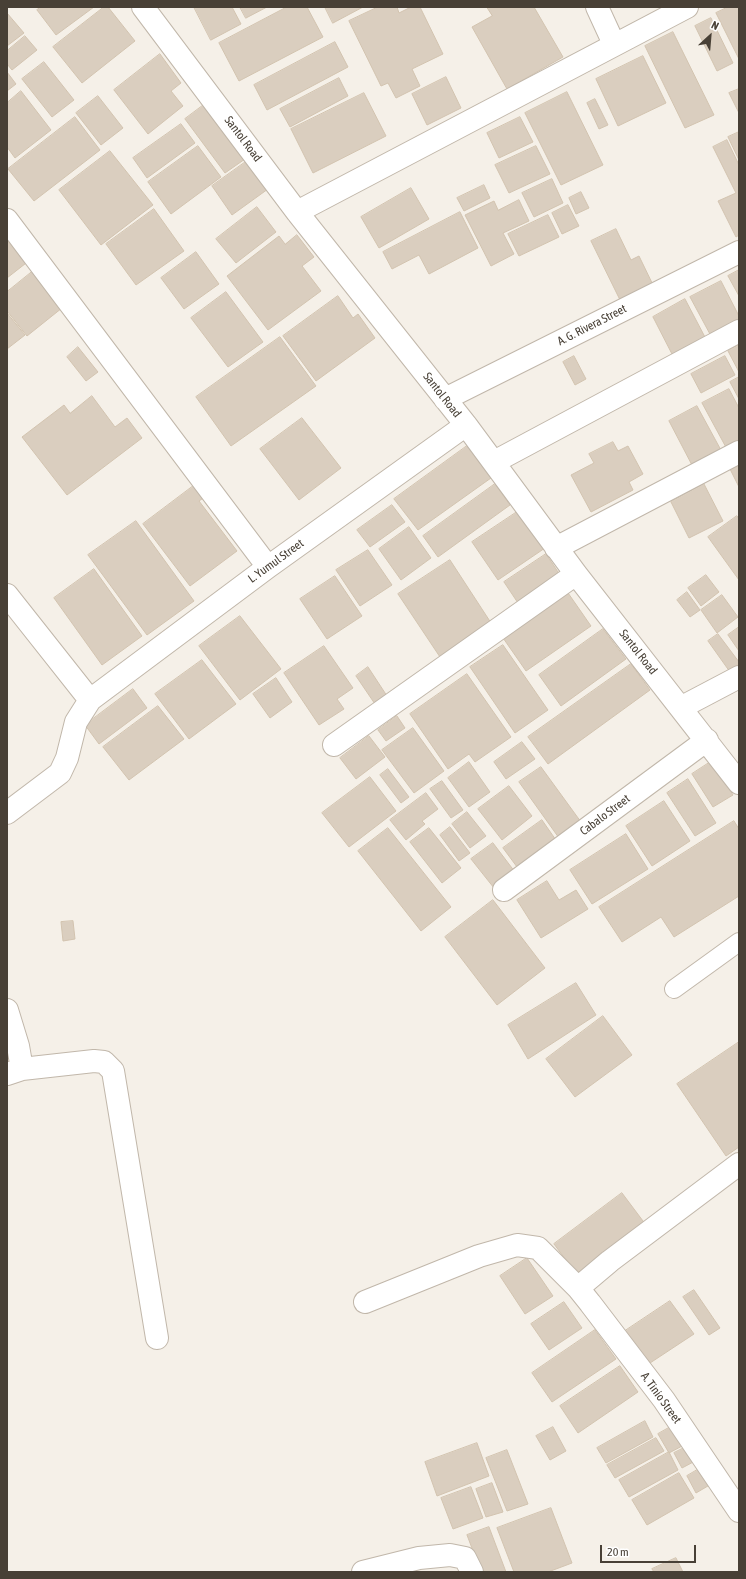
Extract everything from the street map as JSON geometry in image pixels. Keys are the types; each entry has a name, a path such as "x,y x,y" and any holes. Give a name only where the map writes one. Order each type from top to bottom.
{"street":[{"name":"Santol Road","path":"145,7 297,212 466,425 556,548 739,783"},
{"path":"597,7 614,44"},
{"path":"297,212 614,44 687,7"},
{"path":"7,220 268,566"},
{"name":"A. G. Rivera Street","path":"445,399 739,252"},
{"path":"494,462 739,331"},
{"name":"L. Yumul Street","path":"90,700 268,566 466,425"},
{"path":"556,548 739,452"},
{"path":"334,746 576,574"},
{"path":"7,595 90,700 76,722 67,758 60,773 7,814"},
{"path":"682,708 739,677"},
{"name":"Cabalo Street","path":"504,890 707,740"},
{"path":"7,1010 18,1046 14,1072 94,1061 104,1062 113,1071 157,1338"},
{"path":"578,1288 610,1260 739,1164"},
{"name":"A. Tinio Street","path":"365,1302 480,1256 517,1245 538,1248 578,1288 664,1400 739,1511"},
{"path":"363,1572 419,1558 450,1555 465,1558 472,1572"}],"lane":[{"path":"674,989 739,942"}],"building":[{"path":"41,7 94,7 56,35 37,10"},
{"path":"104,7 108,7 135,41 82,83 53,47"},
{"path":"194,7 232,7 241,24 211,40"},
{"path":"240,7 267,7 246,18"},
{"path":"287,7 307,7 323,37 239,81 219,43"},
{"path":"325,7 363,7 333,23"},
{"path":"378,7 397,7 399,13 411,7 420,7 443,54 412,69 420,86 396,98 388,83 381,86 349,21"},
{"path":"487,7 534,7 563,57 507,89 472,27 492,16"},
{"path":"728,7 739,7 739,59 716,13"},
{"path":"7,13 24,33 7,46"},
{"path":"711,18 733,63 717,71 695,26"},
{"path":"673,32 714,115 685,128 645,46"},
{"path":"25,36 37,50 12,70 7,64 7,51"},
{"path":"335,42 348,67 267,110 254,85"},
{"path":"160,54 181,83 171,91 183,106 148,134 114,90"},
{"path":"643,56 666,103 618,126 596,79"},
{"path":"44,62 74,100 52,117 22,79"},
{"path":"7,72 16,84 7,91"},
{"path":"446,77 461,108 427,125 412,94"},
{"path":"339,78 348,96 290,127 280,109"},
{"path":"739,89 739,113 729,93"},
{"path":"21,91 51,130 15,158 7,147 7,103"},
{"path":"567,92 603,165 561,185 525,113"},
{"path":"364,93 386,136 313,173 291,129"},
{"path":"98,96 123,128 101,145 76,113"},
{"path":"595,99 608,125 599,129 587,103"},
{"path":"205,104 245,159 225,173 185,119"},
{"path":"75,117 100,150 34,201 8,169"},
{"path":"520,117 533,142 499,158 487,133"},
{"path":"181,124 195,143 147,178 133,158"},
{"path":"739,132 739,160 728,137"},
{"path":"727,140 739,165 739,235 736,237 718,201 736,193 713,147"},
{"path":"198,146 221,177 171,214 148,182"},
{"path":"536,146 550,174 509,193 495,165"},
{"path":"110,151 153,205 101,245 59,190"},
{"path":"247,161 268,189 232,215 212,186"},
{"path":"552,179 563,203 534,217 522,193"},
{"path":"484,185 490,198 464,211 457,198"},
{"path":"411,188 429,219 379,248 361,217"},
{"path":"581,192 589,208 576,214 569,198"},
{"path":"519,200 529,221 503,233 514,254 491,266 465,215 494,201 498,210"},
{"path":"568,205 579,226 562,234 552,213"},
{"path":"257,207 276,232 236,263 216,239"},
{"path":"154,209 184,251 136,285 106,244"},
{"path":"460,212 478,248 429,274 419,255 392,269 383,252"},
{"path":"548,215 559,237 519,256 508,234"},
{"path":"616,229 631,260 639,256 655,289 622,304 591,241"},
{"path":"7,232 30,260 7,278"},
{"path":"297,235 314,257 302,266 321,291 268,330 227,276 279,236 285,244"},
{"path":"196,252 219,284 184,309 161,278"},
{"path":"38,267 67,304 27,336 7,311 7,292"},
{"path":"739,270 739,296 728,276"},
{"path":"721,281 739,316 739,321 711,336 690,297"},
{"path":"226,292 263,342 228,367 191,318"},
{"path":"338,296 353,318 358,314 375,338 316,381 283,336"},
{"path":"685,299 706,339 673,356 653,317"},
{"path":"7,313 25,335 7,349"},
{"path":"280,337 316,386 231,446 196,397"},
{"path":"739,345 739,372 728,351"},
{"path":"78,347 98,372 86,381 67,357"},
{"path":"574,356 586,379 575,385 563,362"},
{"path":"725,356 735,375 701,393 691,374"},
{"path":"739,377 739,399 730,382"},
{"path":"729,389 739,408 739,445 728,451 702,403"},
{"path":"92,396 115,427 127,418 142,438 67,495 22,437 64,405 70,413"},
{"path":"697,406 722,452 693,467 669,421"},
{"path":"302,418 341,468 299,500 260,449"},
{"path":"613,442 618,451 628,446 643,474 629,482 633,490 591,512 571,475 594,463 589,454"},
{"path":"467,446 491,478 418,530 394,499"},
{"path":"739,455 739,487 726,461"},
{"path":"200,481 209,494 199,501 237,551 190,586 143,524"},
{"path":"495,484 510,505 438,557 423,536"},
{"path":"704,484 723,521 689,538 671,502"},
{"path":"392,505 405,522 370,547 357,530"},
{"path":"520,510 545,548 498,580 472,542"},
{"path":"737,516 739,519 739,580 708,537"},
{"path":"136,521 194,601 147,635 88,555"},
{"path":"409,527 431,558 401,580 379,549"},
{"path":"368,550 392,585 360,606 336,570"},
{"path":"546,554 560,575 518,603 504,582"},
{"path":"450,560 495,629 444,663 398,594"},
{"path":"94,569 142,636 102,665 54,598"},
{"path":"706,575 719,592 701,606 688,588"},
{"path":"335,576 362,616 327,639 300,599"},
{"path":"566,590 591,626 526,671 501,635"},
{"path":"687,592 700,610 690,617 677,600"},
{"path":"722,595 738,617 717,633 701,610"},
{"path":"240,616 281,669 240,700 199,646"},
{"path":"739,627 739,651 728,635"},
{"path":"603,629 626,659 561,706 539,675"},
{"path":"718,634 739,662 739,666 730,672 708,641"},
{"path":"503,645 548,710 515,733 470,667"},
{"path":"324,646 353,688 337,699 344,709 319,725 284,673"},
{"path":"202,660 236,704 189,739 155,694"},
{"path":"631,664 650,690 548,764 528,737"},
{"path":"368,667 389,699 377,707 356,676"},
{"path":"467,674 511,737 475,762 469,754 448,769 410,714"},
{"path":"276,678 292,702 270,718 253,694"},
{"path":"133,689 147,708 99,744 85,725"},
{"path":"158,706 184,739 129,780 103,747"},
{"path":"397,716 405,728 386,741 378,730"},
{"path":"413,728 444,771 414,793 382,750"},
{"path":"369,736 385,757 356,779 340,758"},
{"path":"522,742 535,759 506,779 494,762"},
{"path":"712,761 733,795 713,807 692,774"},
{"path":"469,762 490,792 469,807 448,778"},
{"path":"541,767 581,822 559,838 519,782"},
{"path":"388,769 409,797 401,803 380,775"},
{"path":"370,777 396,811 349,847 322,813"},
{"path":"688,779 716,823 695,836 667,793"},
{"path":"442,781 463,810 451,818 430,789"},
{"path":"509,786 532,816 502,840 478,809"},
{"path":"426,793 438,809 422,821 425,824 406,840 390,820"},
{"path":"664,801 690,841 652,866 626,826"},
{"path":"467,812 486,836 470,848 452,824"},
{"path":"542,820 558,843 520,871 503,848"},
{"path":"734,821 739,829 739,896 674,937 661,917 622,942 599,907"},
{"path":"450,827 470,853 459,861 440,835"},
{"path":"388,828 451,907 421,931 358,851"},
{"path":"429,828 461,868 442,883 410,842"},
{"path":"626,834 648,869 592,904 570,870"},
{"path":"493,843 515,872 494,888 471,859"},
{"path":"547,881 559,900 576,890 588,909 541,938 517,900"},
{"path":"493,900 545,968 497,1005 445,937"},
{"path":"73,921 75,939 63,941 61,922"},
{"path":"576,983 596,1015 528,1059 508,1025"},
{"path":"603,1016 632,1055 575,1097 546,1059"},
{"path":"739,1042 739,1147 726,1156 677,1084"},
{"path":"622,1193 646,1225 577,1275 554,1244"},
{"path":"527,1258 553,1296 525,1314 500,1276"},
{"path":"694,1290 720,1328 709,1335 683,1297"},
{"path":"670,1301 694,1334 647,1365 625,1331"},
{"path":"564,1302 582,1328 549,1350 531,1324"},
{"path":"595,1330 616,1359 552,1402 532,1373"},
{"path":"620,1366 638,1392 578,1433 560,1406"},
{"path":"645,1421 653,1437 606,1463 597,1448"},
{"path":"674,1425 684,1445 669,1453 658,1434"},
{"path":"553,1427 566,1451 550,1460 536,1436"},
{"path":"656,1438 664,1451 615,1478 607,1465"},
{"path":"477,1443 489,1476 437,1496 425,1462"},
{"path":"688,1446 697,1460 682,1468 674,1453"},
{"path":"507,1450 528,1504 507,1511 486,1458"},
{"path":"669,1452 678,1470 629,1497 619,1480"},
{"path":"704,1466 713,1483 696,1493 687,1476"},
{"path":"679,1473 694,1498 647,1525 632,1500"},
{"path":"492,1483 503,1512 486,1517 476,1489"},
{"path":"471,1487 483,1518 453,1529 441,1498"},
{"path":"551,1508 572,1563 548,1572 514,1572 497,1528"},
{"path":"489,1527 506,1572 481,1572 467,1535"},
{"path":"676,1558 683,1572 654,1572 652,1569"}]}
